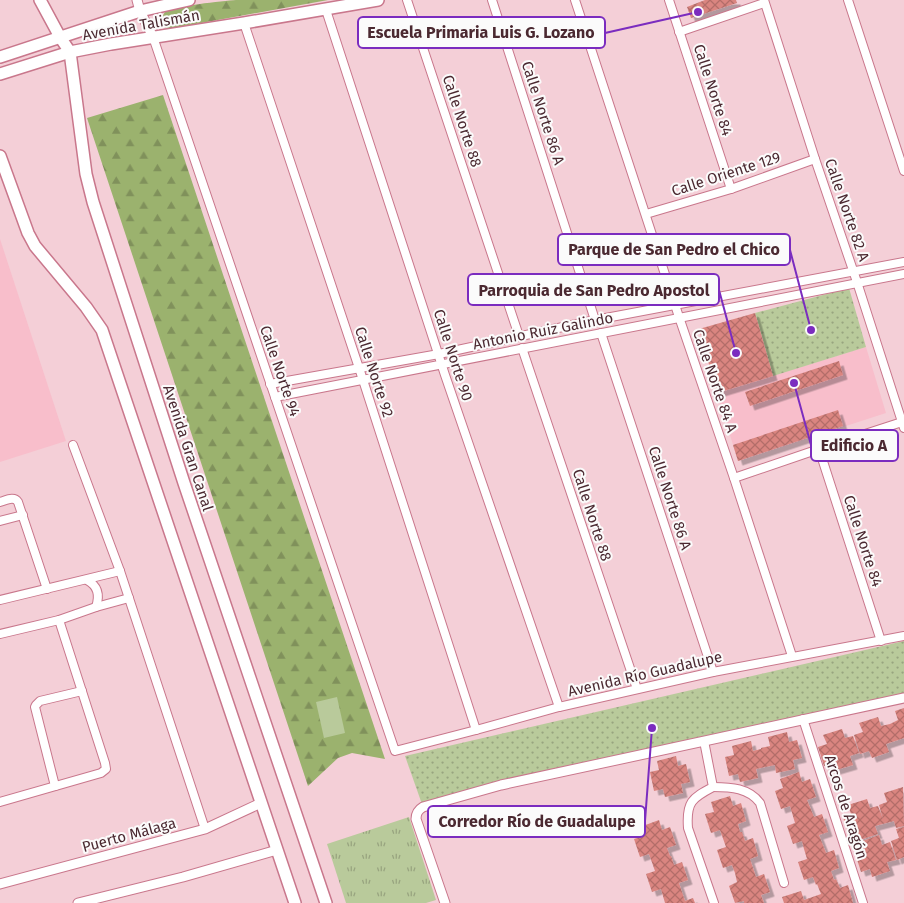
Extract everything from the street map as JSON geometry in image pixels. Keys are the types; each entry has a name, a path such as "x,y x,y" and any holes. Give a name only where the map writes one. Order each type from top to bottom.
{"main road":[{"name":"Avenida Gran Canal","path":"40,0 70,52 86,174 93,202 202,538 326,903"},
{"name":"Avenida Talismán","path":"0,56 60,37 139,5 189,0"},
{"name":"Avenida Talismán","path":"0,74 70,52 378,0"},
{"path":"0,156 28,234 35,246 86,307 102,330 295,903"}],"street":[{"name":"Calle Norte 88","path":"407,0 518,336"},
{"name":"Calle Norte 86 A","path":"492,0 595,320"},
{"name":"Calle Norte 84 A","path":"575,0 792,656"},
{"name":"Calle Norte 84","path":"669,0 731,189"},
{"path":"848,0 904,171"},
{"path":"679,32 764,1"},
{"name":"Calle Norte 82 A","path":"764,1 903,425"},
{"name":"Calle Norte 94","path":"139,5 153,37 395,751"},
{"name":"Calle Norte 90","path":"326,10 448,384 559,707"},
{"name":"Calle Norte 92","path":"244,23 363,380 476,730"},
{"name":"Calle Oriente 129","path":"646,214 731,189 815,159"},
{"name":"Antonio Ruiz Galindo","path":"270,384 439,354 595,320 904,262"},
{"name":"Antonio Ruiz Galindo","path":"275,397 904,274"},
{"name":"Calle Norte 86 A","path":"601,333 713,672"},
{"name":"Calle Norte 88","path":"522,348 637,690"},
{"path":"734,478 819,449 903,425"},
{"path":"73,446 120,571 205,829"},
{"name":"Calle Norte 84","path":"819,449 882,641"},
{"path":"0,502 11,499 16,499 18,502 47,588"},
{"path":"0,521 23,515"},
{"path":"0,600 120,571"},
{"path":"87,580 92,583 98,593 96,607"},
{"path":"0,634 59,620 129,598"},
{"path":"0,802 101,773 106,769 59,620"},
{"name":"Avenida Río Guadalupe","path":"395,751 559,707 713,672 904,636"},
{"path":"55,786 35,707 40,701 82,691"},
{"path":"445,903 416,818 418,810 427,805 501,785 904,698"},
{"name":"Arcos de Aragón","path":"803,719 863,903"},
{"path":"704,740 713,787"},
{"path":"714,903 688,828 687,815 692,801 713,787 739,789 757,798 784,884"},
{"name":"Puerto Málaga","path":"0,884 205,829 261,803"},
{"path":"84,902 183,877 277,850"}],"shaded area":[{"path":"0,239 66,441 0,462"},
{"path":"866,347 886,413 738,461 717,393"}],"green space":[{"path":"236,0 328,0 174,28 166,28 162,25 161,19 165,12 170,10 199,4"},
{"path":"163,95 385,759 352,753 338,758 308,786 87,118"},
{"path":"849,288 866,347 773,376 755,313"},
{"path":"904,641 904,700 423,807 405,756"},
{"path":"337,697 345,733 324,738 316,702"},
{"path":"409,817 436,900 426,903 346,903 327,844"}],"building":[{"path":"705,0 736,0 737,3 691,18 687,7"},
{"path":"755,313 773,376 717,393 699,329"},
{"path":"839,361 843,375 750,406 745,392"},
{"path":"838,410 843,426 738,461 733,445"},
{"path":"904,708 904,738 886,744 889,752 872,758 869,751 860,754 854,735 863,732 859,723 878,717 881,726 890,724 898,720 895,711"},
{"path":"842,729 845,738 853,736 859,753 850,756 853,765 836,770 833,763 824,766 818,747 827,744 823,735"},
{"path":"787,732 789,742 797,740 802,758 793,760 795,769 776,773 775,765 756,769 758,778 740,782 738,774 729,776 725,757 734,755 732,746 751,741 753,751 761,749 770,746 768,737"},
{"path":"676,756 678,766 686,764 690,782 681,784 683,793 665,797 663,789 654,791 650,772 659,770 657,761"},
{"path":"799,772 802,782 810,779 816,797 807,800 814,817 822,814 828,832 819,835 826,853 834,850 839,868 831,871 834,880 836,879 840,888 848,885 853,903 784,903 782,897 801,891 804,900 821,894 813,877 804,880 798,862 807,859 802,841 793,844 787,826 795,823 790,806 781,809 775,791 783,788 780,779"},
{"path":"903,787 904,826 896,828 894,821 875,826 878,834 860,840 858,833 849,836 843,817 851,814 848,805 867,799 870,808 878,806 883,819 879,805 887,802 884,793"},
{"path":"730,796 733,806 741,803 746,821 738,824 740,832 742,832 745,841 753,838 758,856 750,859 756,877 764,874 770,892 761,895 764,903 744,903 744,901 735,903 729,886 737,882 735,873 732,865 723,868 717,850 726,847 720,830 711,833 705,814 714,812 711,802"},
{"path":"659,820 662,830 670,827 676,845 667,848 674,865 682,862 688,880 679,883 685,901 693,898 695,903 665,903 661,889 652,892 646,874 655,871 649,854 640,857 634,839 643,836 640,827"},
{"path":"904,827 904,857 897,860 891,841 899,838 896,829"},
{"path":"879,835 882,845 890,842 896,860 887,862 890,871 872,877 870,869 861,872 855,853 863,851 860,842"}],"place":[{"name":"Escuela Primaria Luis G. Lozano","path":"698,12"},
{"name":"Parque de San Pedro el Chico","path":"811,330"},
{"name":"Parroquia de San Pedro Apostol","path":"736,353"},
{"name":"Edificio A","path":"794,383"},
{"name":"Corredor Río de Guadalupe","path":"652,728"}]}
